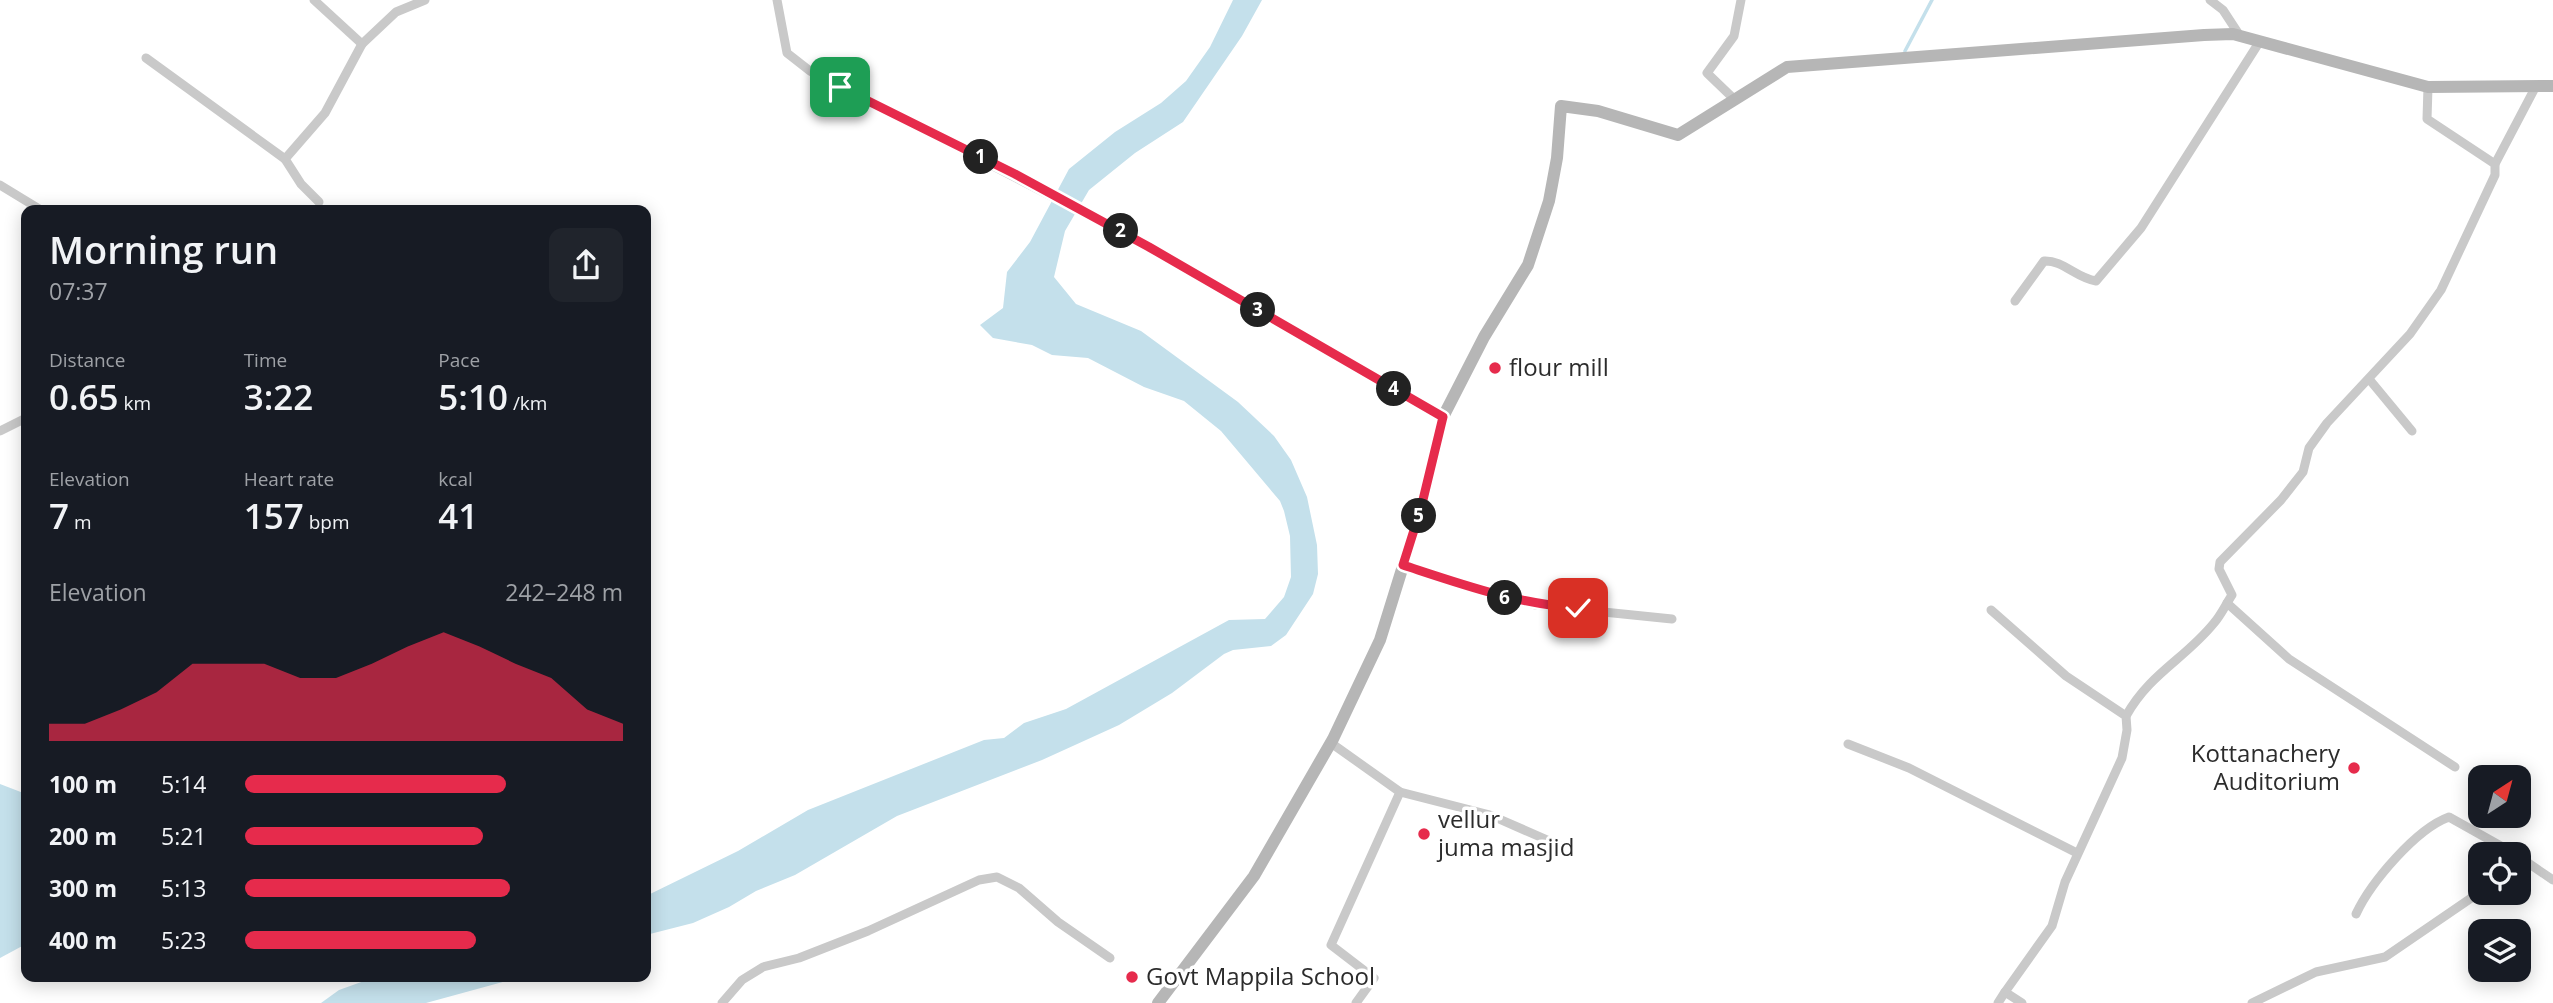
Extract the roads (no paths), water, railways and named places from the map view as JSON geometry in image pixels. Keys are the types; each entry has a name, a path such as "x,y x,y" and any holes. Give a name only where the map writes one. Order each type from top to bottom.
{"main road":[{"path":"1158,1003 1254,876 1331,743 1380,640 1421,508 1443,417 1484,337 1528,265 1549,201 1557,158 1561,106 1598,111 1678,135 1787,67 2204,35 2240,36 2428,87 2536,86 2552,83"}],"street":[{"path":"314,0 362,44"},
{"path":"285,159 326,114 362,44 396,12 425,0"},
{"path":"777,0 784,44 793,58 840,87 1015,174 1149,247 1443,417"},
{"path":"1734,99 1707,74 1734,36 1741,0"},
{"path":"2210,0 2223,10 2240,36"},
{"path":"2015,301 2044,261 2054,260 2085,279 2096,281 2141,228 2260,41"},
{"path":"146,58 285,159 301,184 319,202"},
{"path":"1998,1003 2052,926 2077,853 2122,758 2127,730 2126,716 2138,695 2153,677 2213,624 2232,595 2219,569 2220,562 2281,500 2303,472 2309,448 2327,423 2410,334 2441,290 2495,175 2495,164 2536,86"},
{"path":"2428,87 2427,119 2495,164"},
{"path":"0,185 33,205"},
{"path":"2369,379 2412,430"},
{"path":"0,430 21,420"},
{"path":"1403,565 1535,605 1672,619"},
{"path":"2227,603 2290,659 2455,767"},
{"path":"1991,610 2066,676 2126,716"},
{"path":"1331,743 1400,792 1490,815 1561,846"},
{"path":"1847,744 1909,768 2077,853"},
{"path":"1356,1003 1374,978 1331,945 1400,792"},
{"path":"2356,914 2380,878 2432,823 2449,817 2491,842"},
{"path":"2531,866 2553,880"},
{"path":"722,1003 742,980 762,967 799,958 868,931 979,880 997,877 1019,888 1058,922 1110,958"},
{"path":"2252,1003 2316,972 2385,957 2468,900"},
{"path":"2005,992 2022,1003"}],"water":[{"path":"1233,0 1262,0 1242,36 1183,122 1135,153 1089,190 1065,231 1054,277 1076,304 1141,331 1238,402 1274,436 1291,460 1307,497 1317,545 1318,574 1313,594 1286,635 1271,646 1233,650 1224,654 1172,693 1119,725 1042,760 897,816 795,875 756,891 729,907 693,923 651,934 651,894 738,851 808,810 984,740 1004,738 1024,723 1066,709 1229,620 1265,619 1284,597 1291,577 1290,536 1284,511 1280,501 1221,431 1184,401 1144,387 1088,358 1052,355 1032,345 993,338 980,325 1003,308 1007,272 1030,242 1069,169 1115,132 1161,103 1186,81 1210,47"},
{"path":"0,784 21,792 21,947 0,958"},
{"path":"361,982 503,982 426,1003 321,1003 339,990"}],"waterway":[{"path":"1905,51 1932,0"}],"place":[{"name":"flour mill","path":"1495,368"},
{"name":"Kottanachery Auditorium","path":"2354,768"},
{"name":"vellur juma masjid","path":"1424,834"},
{"name":"Govt Mappila School","path":"1132,977"}]}
